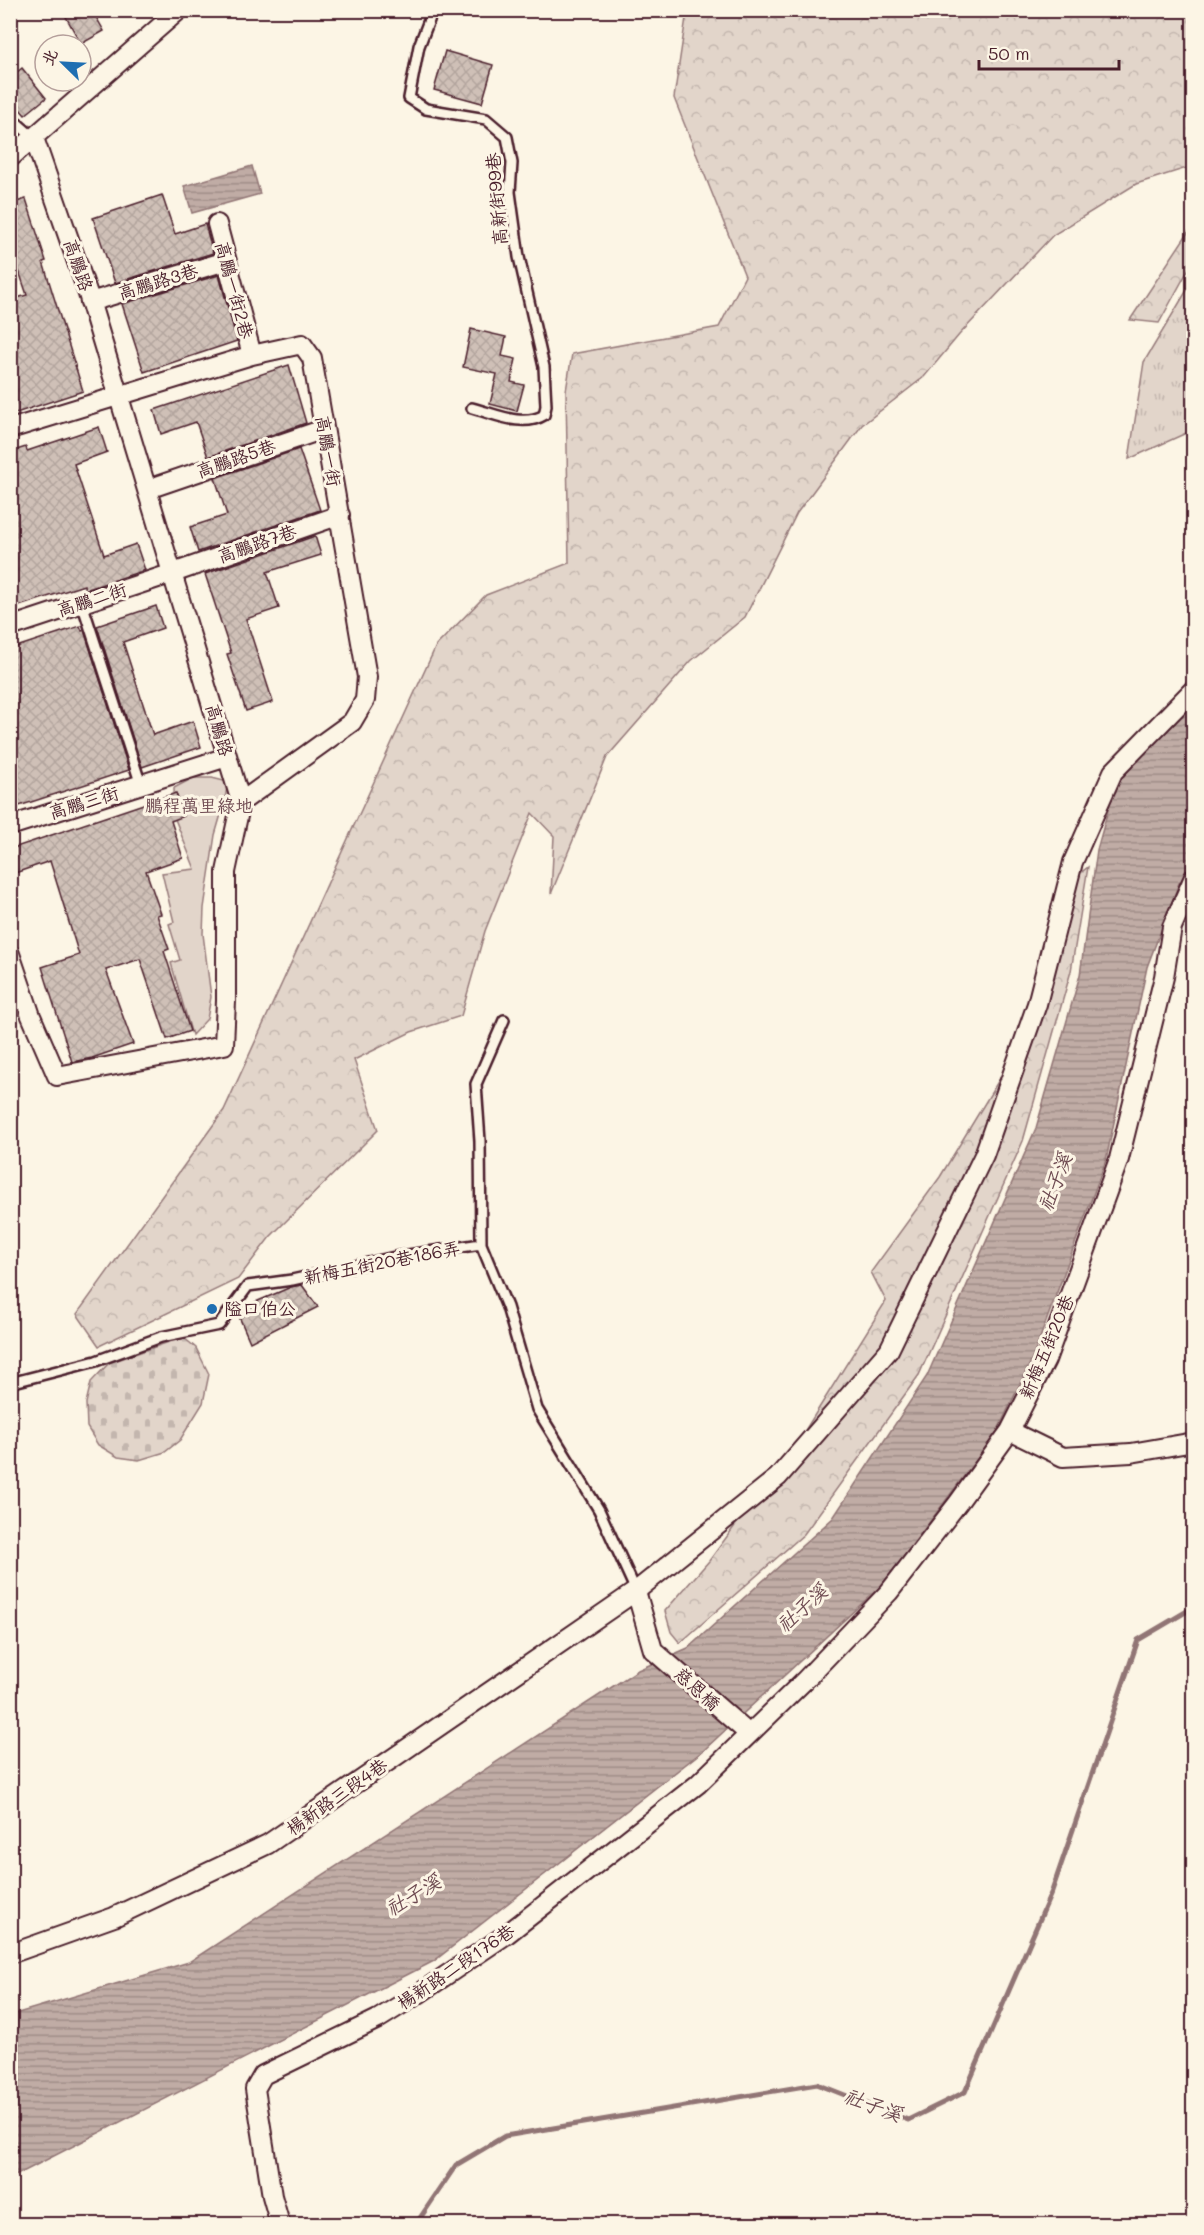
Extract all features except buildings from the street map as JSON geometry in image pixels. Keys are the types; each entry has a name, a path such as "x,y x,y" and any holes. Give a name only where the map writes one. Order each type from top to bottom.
{"street":[{"path":"10,158 179,10"},
{"name":"高鵬路","path":"10,954 31,1016 57,1077 224,1045 226,872 241,802 90,302 33,138"},
{"name":"高鵬一街2巷","path":"217,224 252,355"},
{"name":"高鵬路3巷","path":"90,302 226,261"},
{"name":"高鵬一街","path":"10,429 252,355 302,344 312,358 367,677 365,700 352,722 241,802"},
{"name":"高鵬路5巷","path":"148,489 324,429"},
{"name":"高鵬路7巷","path":"173,573 340,515"},
{"name":"高鵬二街","path":"10,627 173,573"},
{"name":"楊新路三段4巷","path":"10,1954 114,1917 268,1844 636,1591 778,1477 890,1350 984,1155 1037,1004 1072,862 1113,772 1194,689"},
{"name":"高鵬三街","path":"10,826 227,757"},
{"name":"新梅五街20巷","path":"745,1731 804,1682 889,1592 1010,1431 1046,1359 1119,1159 1164,976 1172,927 1194,877"},
{"path":"1010,1431 1063,1457 1131,1453 1194,1442"},
{"name":"新梅五街20巷186弄","path":"636,1591 653,1650"},
{"name":"慈恩橋","path":"653,1650 745,1731"},
{"name":"楊新路二段176巷","path":"280,2224 272,2196 255,2090 263,2075 378,2019 507,1934 698,1784 745,1731"}],"lane":[{"name":"高新街99巷","path":"433,10 419,46 409,98 426,109 486,119 507,137 512,163 510,192 519,257 544,367 546,406 544,415 536,420 524,422 472,408"},
{"path":"10,117 33,138"},
{"path":"82,603 141,785"},
{"path":"482,1244 480,1141 476,1084 504,1020"},
{"name":"新梅五街20巷186弄","path":"10,1383 96,1361 161,1337 219,1325 248,1286 292,1280 395,1257 482,1244 507,1307 537,1409 599,1510 636,1591"}],"green space":[{"path":"687,11 1193,11 1193,166 1136,184 1053,235 959,335 924,377 862,425 797,513 745,617 691,661 607,757 551,894 554,836 532,813 485,931 461,1016 411,1032 354,1060 378,1130 270,1237 238,1279 99,1346 77,1314 224,1110 436,646 486,595 569,563 566,391 572,354 719,327 745,276 674,98"},
{"path":"1193,225 1193,261 1159,323 1130,320"},
{"path":"1193,280 1193,430 1129,459 1144,362"},
{"name":"鵬程萬里綠地","path":"193,778 212,778 228,782 215,835 204,908 203,934 211,997 207,1019 192,1035 171,963 180,960 169,924 174,922 162,873 195,869 175,819 174,788"},
{"path":"1088,867 1071,971 1023,1141 919,1375 804,1534 680,1643 671,1632 665,1611 709,1561 804,1432 886,1301 871,1272 940,1177 1042,1009 1074,878"},
{"path":"183,1337 196,1348 209,1374 203,1403 180,1440 165,1452 139,1460 118,1457 98,1445 87,1427 86,1403 91,1382 109,1363"}],"water":[{"path":"252,166 260,194 192,213 184,186"},
{"path":"1193,697 1193,864 1179,883 1147,967 1106,1160 1033,1357 997,1432 884,1583 704,1750 434,1961 11,2178 11,2015 189,1962 638,1670 688,1648 833,1518 927,1376 1036,1128 1080,975 1097,850 1118,774"}],"waterway":[{"name":"社子溪","path":"416,2224 456,2165 505,2136 817,2084 908,2120 965,2092 1052,1891 1138,1640 1194,1607"}],"place":[{"name":"隘口伯公","path":"212,1309"}]}
